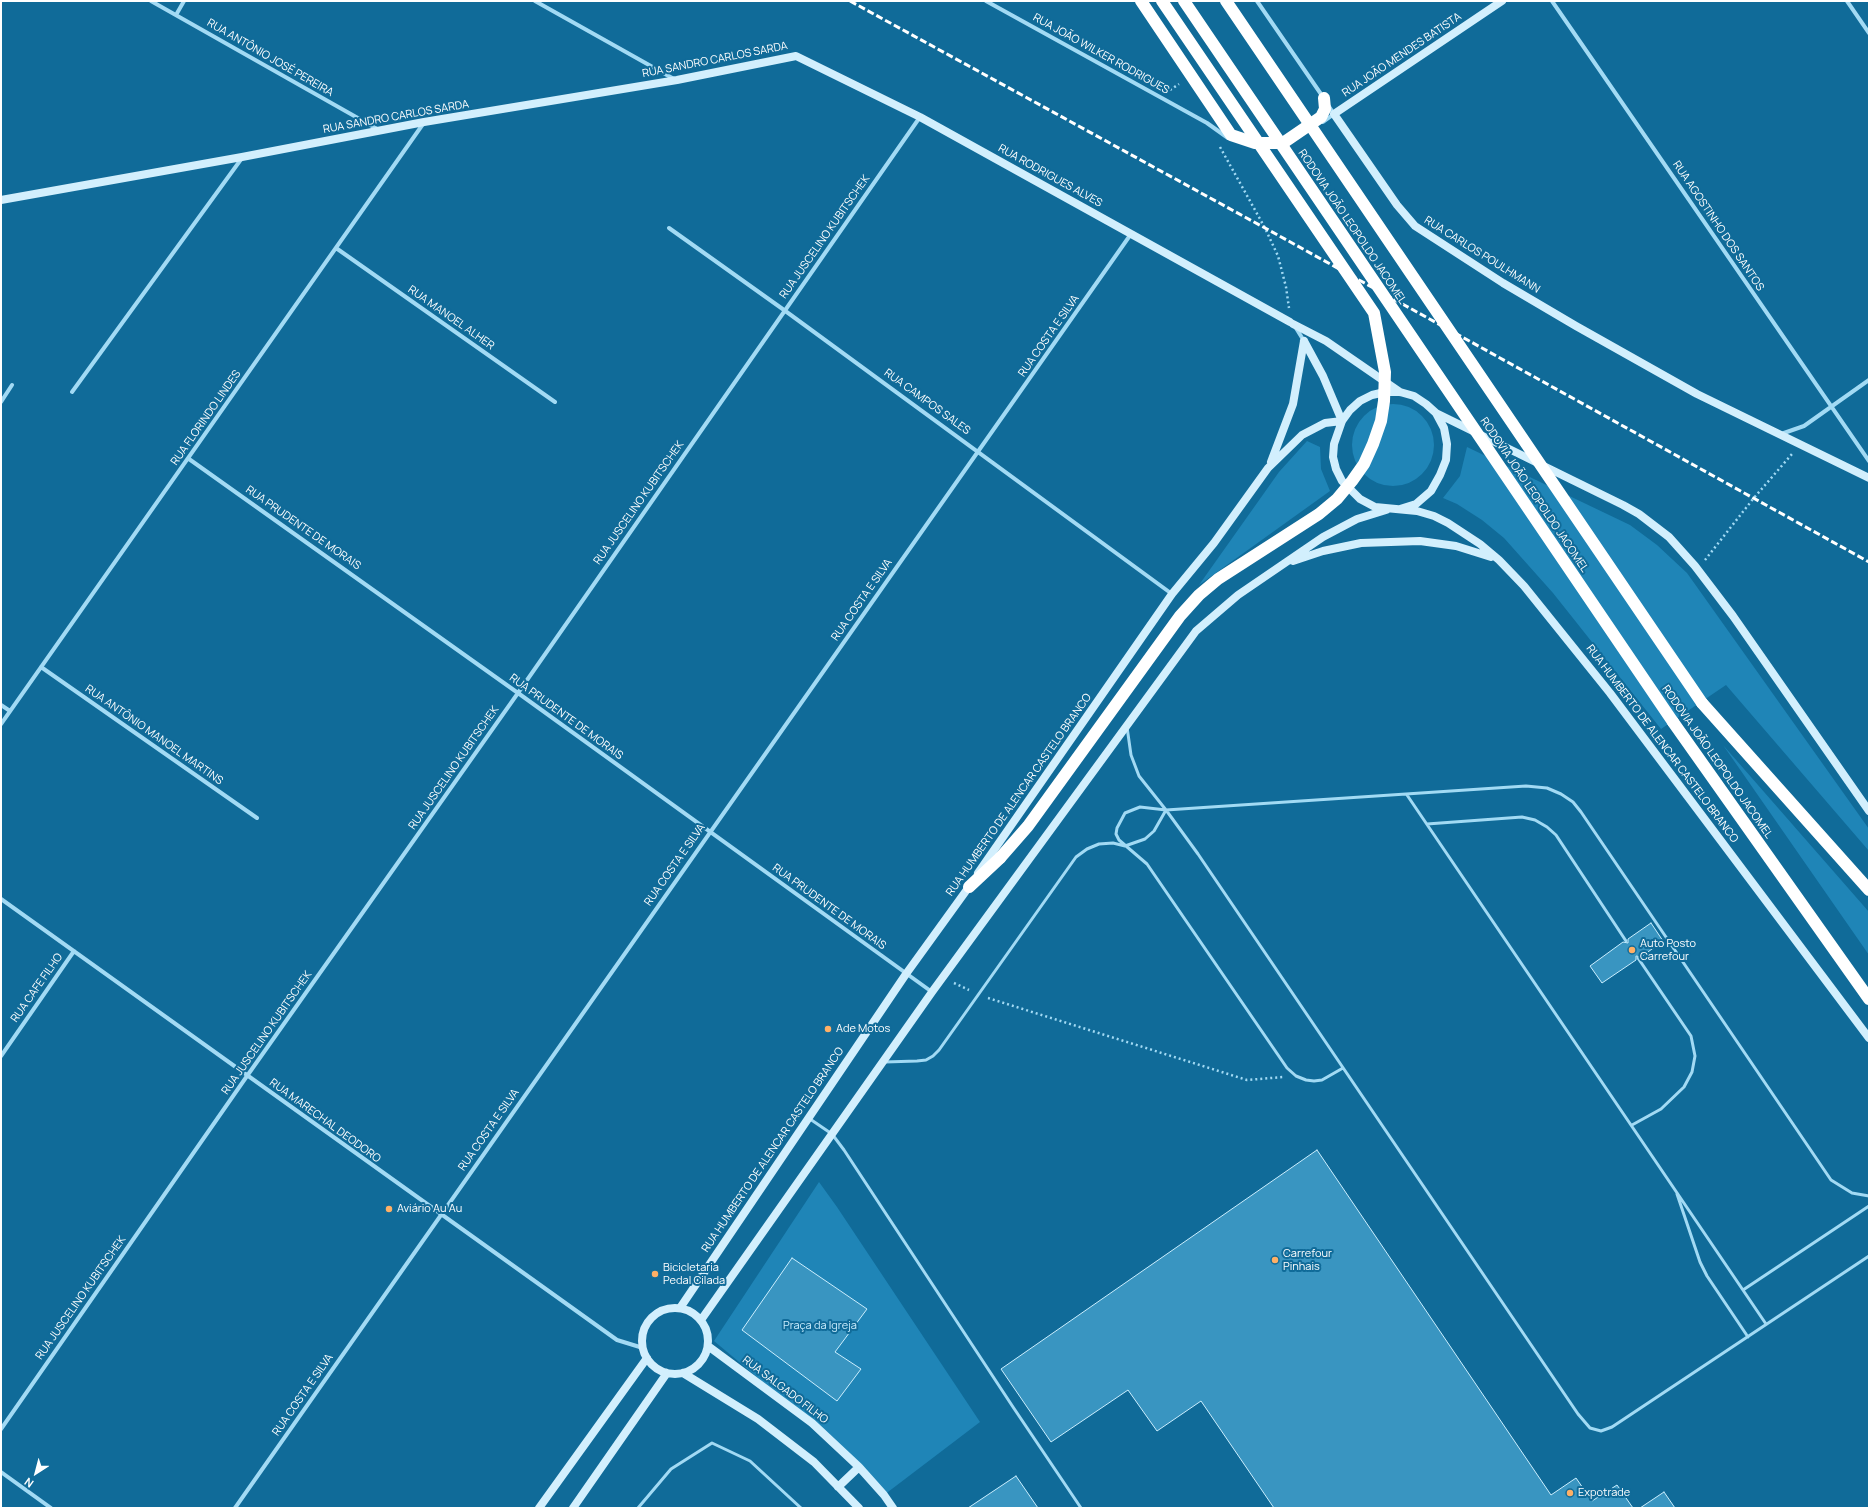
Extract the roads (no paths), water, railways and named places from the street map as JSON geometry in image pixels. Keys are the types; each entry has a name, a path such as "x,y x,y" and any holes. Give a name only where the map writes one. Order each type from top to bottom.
{"highway":[{"path":"1141,1 1231,135 1255,143 1283,143 1321,117 1325,109 1324,98"},
{"path":"969,887 1000,858 1028,826 1180,616 1199,595 1218,579 1319,514 1337,499 1364,464 1374,444 1381,421 1384,401 1385,372 1374,313 1162,1"},
{"name":"RODOVIA JOÃO LEOPOLDO JACOMEL","path":"1184,1 1673,722 1869,999"},
{"name":"RODOVIA JOÃO LEOPOLDO JACOMEL","path":"1226,1 1702,703 1869,890"}],"main road":[{"name":"RUA JOÃO MENDES BATISTA","path":"1334,114 1502,1"},
{"name":"RUA SANDRO CARLOS SARDA","path":"1,200 242,157 424,122 677,80 796,56"},
{"name":"RUA RODRIGUES ALVES","path":"796,56 920,117 1132,233 1326,341 1400,392"},
{"name":"RUA CARLOS POULHMANN","path":"1334,114 1397,205 1414,226 1576,326 1697,394 1869,478"},
{"path":"1304,341 1323,376 1342,421"},
{"path":"1268,468 1277,449 1293,404 1304,341"},
{"path":"1385,392 1400,392 1414,396 1426,404 1436,414 1444,428 1448,444 1446,460 1431,491 1416,504 1400,509 1375,507 1360,499 1342,481 1336,469 1333,457 1334,444 1342,421 1350,410 1366,398 1385,392"},
{"path":"1436,414 1602,494 1638,514 1669,537 1698,570 1733,616 1869,811"},
{"name":"RUA HUMBERTO DE ALENCAR CASTELO BRANCO","path":"680,1308 906,974 969,887 1172,594 1214,543 1268,468 1302,435 1324,423 1342,421"},
{"path":"702,1320 942,978 1196,631 1238,595 1323,537 1357,519 1387,509"},
{"name":"RUA HUMBERTO DE ALENCAR CASTELO BRANCO","path":"1400,509 1434,516 1448,523 1474,540 1499,560 1538,602 1730,851 1869,1038"},
{"path":"1284,564 1323,551 1361,543 1413,541 1456,546 1499,560"},
{"path":"680,1308 692,1312 702,1320 706,1328 708,1346 702,1361 697,1366 683,1373 667,1373 656,1367 647,1358 643,1348 643,1332 651,1318 664,1309 680,1308"},
{"name":"RUA SALGADO FILHO","path":"708,1346 812,1423 859,1467 884,1495 893,1508"},
{"path":"539,1508 647,1358"},
{"path":"573,1508 667,1373"},
{"path":"683,1373 758,1419 814,1462 859,1508"},
{"path":"838,1487 859,1467"}],"street":[{"name":"RUA ANTÔNIO JOSÉ PEREIRA","path":"151,1 380,130"},
{"path":"176,15 184,1"},
{"path":"535,1 677,80"},
{"name":"RUA JOÃO WILKER RODRIGUES","path":"986,1 1237,142 1258,148 1269,149"},
{"name":"RUA CARLOS POULHMANN","path":"1258,1 1334,114"},
{"name":"RUA AGOSTINHO DOS SANTOS","path":"1552,1 1869,461"},
{"path":"1847,1 1869,33"},
{"path":"1310,131 1334,114"},
{"name":"RUA JUSCELINO KUBITSCHEK","path":"1,1429 920,117"},
{"name":"RUA FLORINDO LINDES","path":"1,724 424,122"},
{"path":"1275,148 1288,146 1293,143"},
{"path":"72,392 242,157"},
{"name":"RUA CAMPOS SALES","path":"669,228 979,451 1172,594"},
{"name":"RUA COSTA E SILVA","path":"235,1508 1132,233"},
{"name":"RUA MANOEL ALHER","path":"336,248 555,402"},
{"path":"1292,323 1304,341"},
{"path":"1779,434 1804,426 1869,380"},
{"path":"1,402 12,385"},
{"name":"RUA PRUDENTE DE MORAIS","path":"189,458 932,992"},
{"name":"RUA ANTÔNIO MANOEL MARTINS","path":"41,666 257,818"},
{"path":"1,705 10,711"},
{"name":"RUA MARECHAL DEODORO","path":"1,899 440,1215 617,1340 643,1348"},
{"name":"RUA CAFE FILHO","path":"1,1056 74,951"},
{"path":"1,1472 51,1508"}],"lane":[{"path":"1127,726 1134,766 1144,784 1166,810 1578,1414 1590,1428 1601,1431 1612,1427 1869,1256"},
{"path":"1343,1068 1322,1080 1306,1080 1296,1076 1280,1059 1147,864 1119,840 1116,832 1119,821 1125,813 1140,807 1166,810 1533,786 1547,788 1568,798 1581,812 1831,1180 1852,1192 1869,1196"},
{"path":"1408,795 1766,1324"},
{"path":"883,1062 926,1060 933,1056 939,1050 1076,857 1086,849 1099,844 1112,843 1125,846 1135,843 1150,835 1158,826 1166,810"},
{"path":"1427,824 1522,817 1535,820 1547,827 1556,835 1626,940"},
{"path":"1632,1125 1661,1109 1675,1098 1684,1087 1689,1077 1695,1056 1691,1036 1638,958"},
{"path":"808,1118 832,1134 1081,1508"},
{"path":"1675,1189 1700,1262 1707,1276 1748,1336"},
{"path":"1743,1290 1869,1206"},
{"path":"638,1508 671,1469 712,1443 750,1461 801,1508"}],"railway":[{"path":"850,1 1265,228 1869,562"}],"place":[{"name":"Auto Posto Carrefour","path":"1632,950"},
{"name":"Ade Motos","path":"828,1029"},
{"name":"Aviário Au Au","path":"389,1209"},
{"name":"Carrefour Pinhais","path":"1275,1260"},
{"name":"Bicicletaria Pedal Cilada","path":"655,1274"},
{"name":"Expotrade","path":"1570,1493"}],"park label":[{"name":"Praça da Igreja","path":"820,1326"}]}
